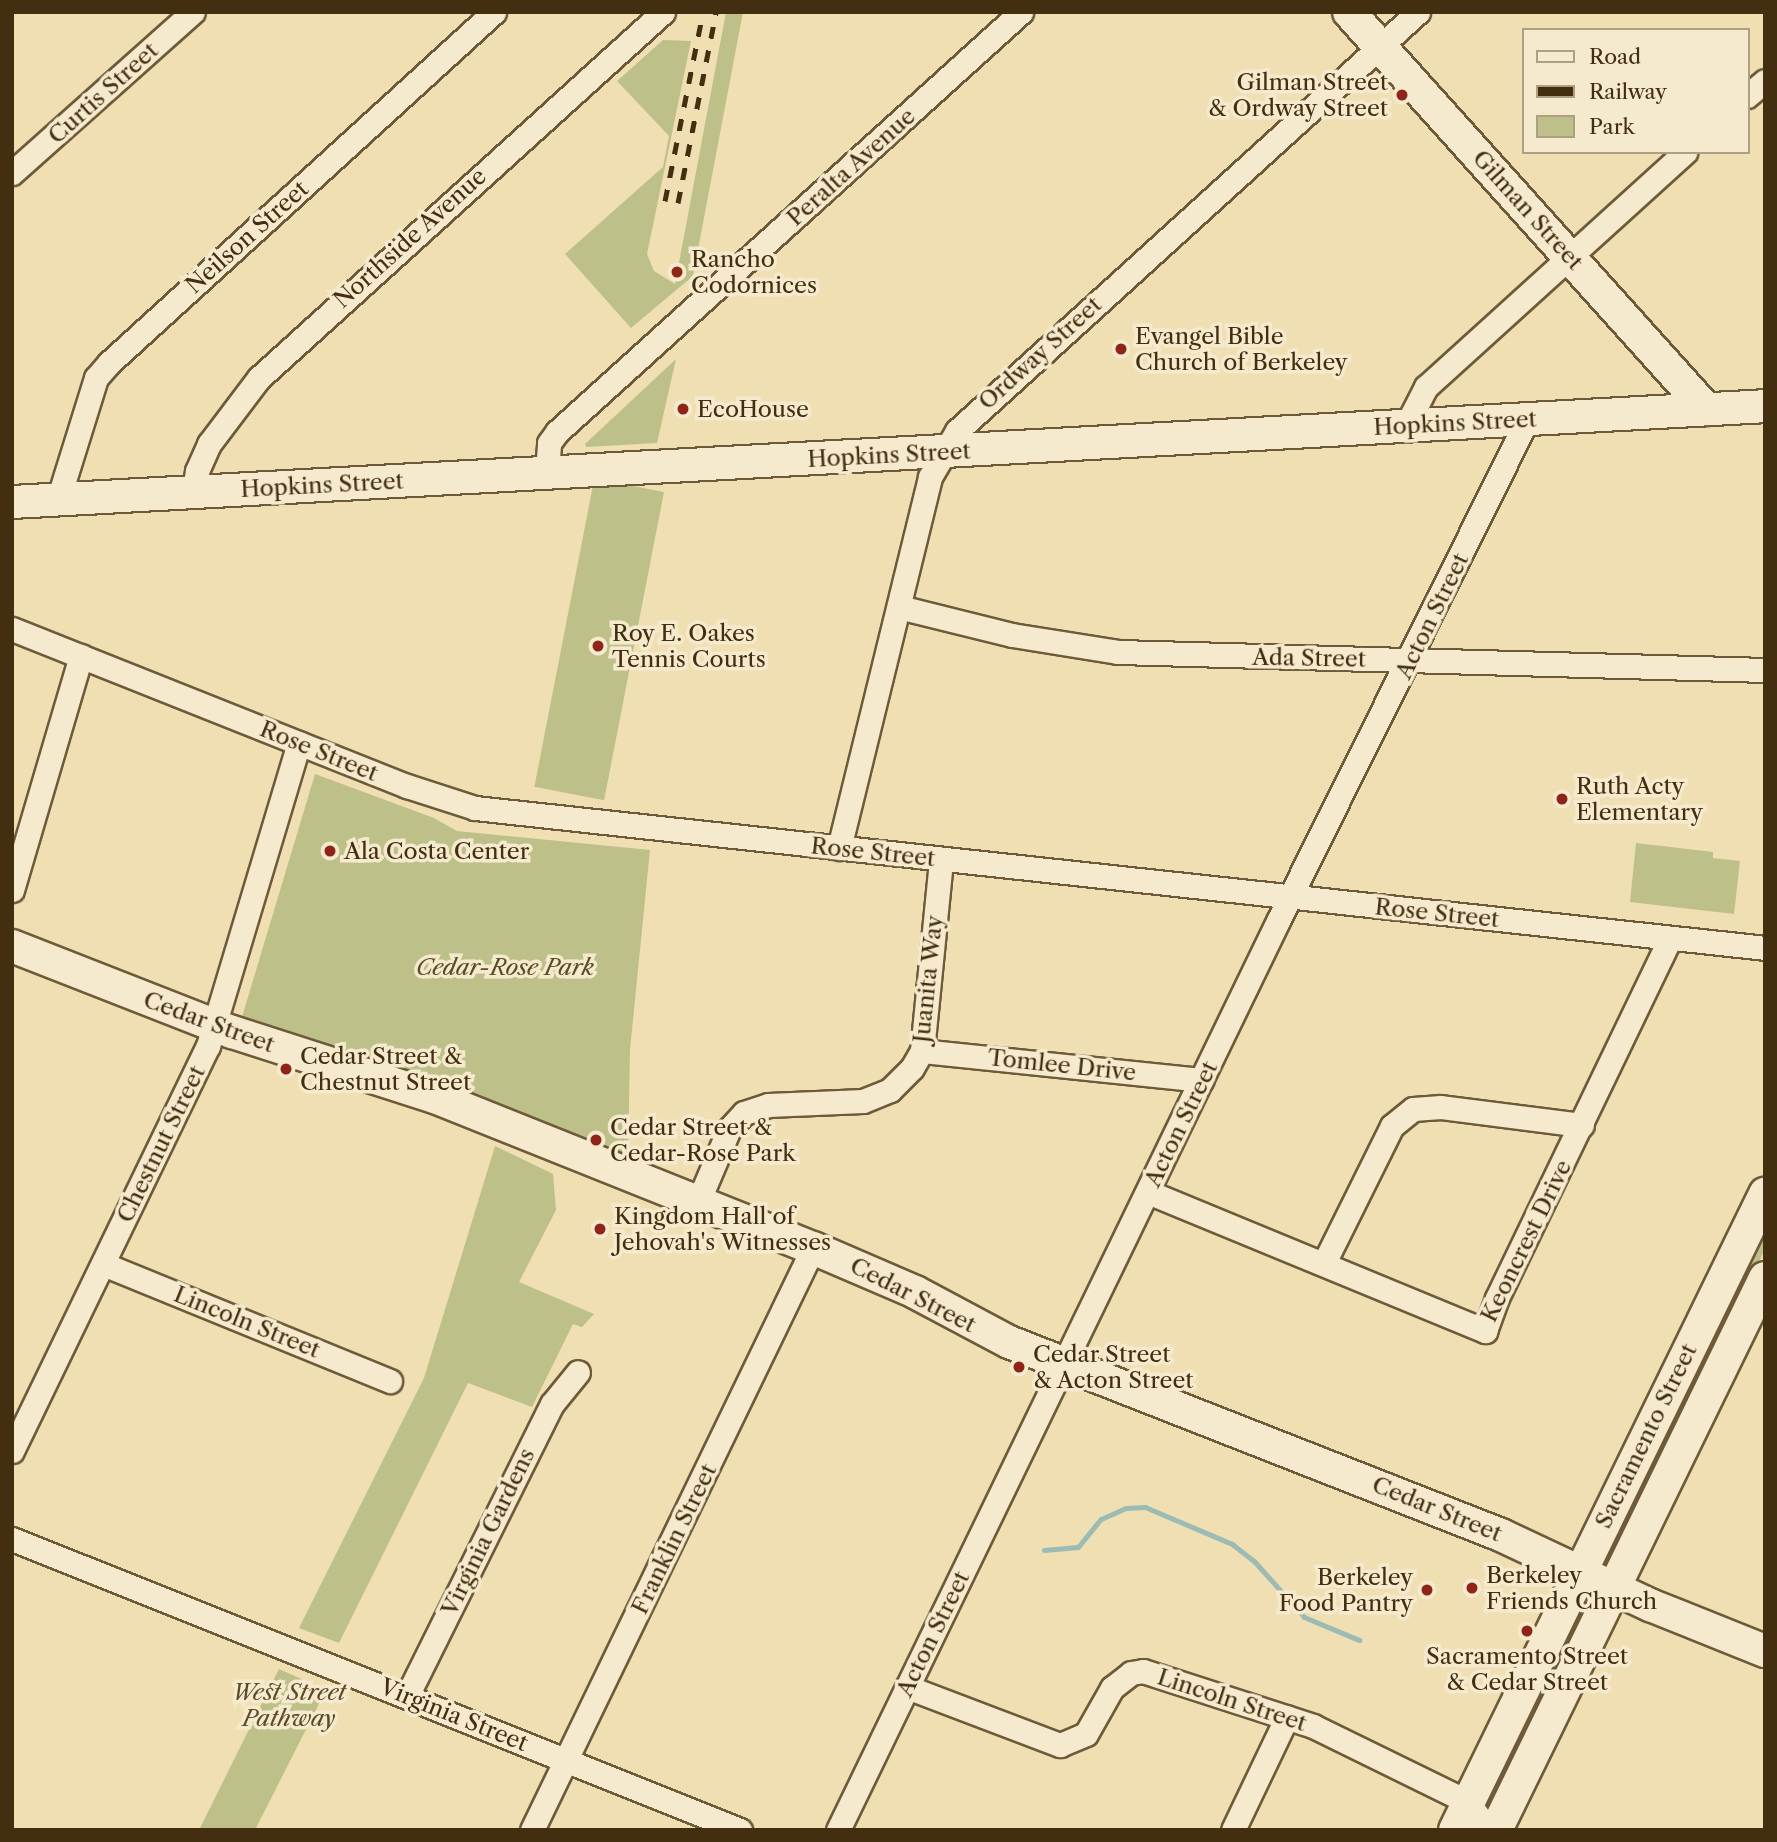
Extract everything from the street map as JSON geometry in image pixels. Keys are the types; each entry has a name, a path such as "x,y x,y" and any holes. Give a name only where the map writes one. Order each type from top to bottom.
{"street":[{"name":"Curtis Street","path":"12,173 193,12"},
{"name":"Neilson Street","path":"58,500 96,379 108,363 494,12"},
{"name":"Northside Avenue","path":"194,492 197,471 209,444 259,378 663,12"},
{"name":"Peralta Avenue","path":"547,473 549,443 557,432 1021,12"},
{"name":"Gilman Street","path":"1349,12 1706,410"},
{"name":"Ordway Street","path":"839,848 930,477 943,452 982,404 1418,12"},
{"path":"1749,94 1765,80"},
{"path":"1406,426 1426,387 1683,154"},
{"name":"Hopkins Street","path":"12,502 1765,406"},
{"name":"Acton Street","path":"838,1830 1291,897 1410,661 1527,419"},
{"name":"Ada Street","path":"899,607 1012,635 1118,652 1765,670"},
{"name":"Rose Street","path":"12,629 460,805 1765,948"},
{"path":"12,890 81,656"},
{"name":"Chestnut Street","path":"12,1451 214,1026 299,743"},
{"name":"Juanita Way","path":"698,1202 729,1129 744,1113 768,1105 863,1101 890,1090 922,1051 941,859"},
{"name":"Keoncrest Drive","path":"1148,1192 1485,1331 1497,1298 1670,938"},
{"name":"Cedar Street","path":"12,946 214,1026 435,1097 813,1248 915,1292 1009,1342 1065,1362 1580,1571 1765,1651"},
{"name":"Tomlee Drive","path":"922,1051 1202,1080"},
{"path":"1324,1263 1392,1126 1413,1109 1441,1107 1582,1125"},
{"name":"Sacramento Street","path":"1462,1816 1765,1194"},
{"name":"Franklin Street","path":"532,1830 813,1248"},
{"name":"Lincoln Street","path":"103,1264 390,1381"},
{"name":"Sacramento Street","path":"1496,1830 1765,1278"},
{"name":"Virginia Gardens","path":"407,1696 552,1404 578,1372"},
{"name":"Virginia Street","path":"12,1539 740,1830"},
{"name":"Lincoln Street","path":"907,1687 1060,1745 1086,1734 1112,1688 1131,1673 1143,1671 1287,1717 1488,1830"},
{"path":"1233,1830 1287,1717"}],"green space":[{"path":"726,12 743,12 693,276 631,328 565,254 663,167 669,136 617,81 663,40 691,41 647,254 654,271 675,284"},
{"path":"676,359 657,443 586,447 585,444"},
{"name":"Roy E. Oakes Tennis Courts","path":"594,478 664,492 604,800 534,787"},
{"name":"Cedar-Rose Park","path":"315,774 434,818 457,831 650,850 630,1050 628,1158 408,1071 242,1017"},
{"path":"1636,843 1713,852 1713,858 1740,861 1734,914 1630,902"},
{"path":"495,1146 553,1174 556,1210 519,1282 594,1314 582,1327 573,1324 532,1407 468,1383 339,1643 299,1628 424,1378"},
{"path":"1765,1213 1765,1249 1617,1553 1612,1550"},
{"name":"West Street Pathway","path":"279,1669 326,1690 255,1830 199,1830"}],"waterway":[{"path":"1044,1550 1078,1547 1101,1519 1126,1508 1145,1507 1232,1544 1254,1561 1304,1617 1359,1640"}],"railway":[{"path":"665,201 703,12"},
{"path":"678,203 716,12"}],"place":[{"name":"Gilman Street & Ordway Street","path":"1402,95"},
{"name":"Rancho Codornices","path":"677,272"},
{"name":"Evangel Bible Church of Berkeley","path":"1121,349"},
{"name":"EcoHouse","path":"683,409"},
{"name":"Roy E. Oakes Tennis Courts","path":"598,646"},
{"name":"Ruth Acty Elementary","path":"1562,799"},
{"name":"Ala Costa Center","path":"330,851"},
{"name":"Cedar Street & Chestnut Street","path":"286,1069"},
{"name":"Cedar Street & Cedar-Rose Park","path":"596,1140"},
{"name":"Kingdom Hall of Jehovah's Witnesses","path":"600,1229"},
{"name":"Cedar Street & Acton Street","path":"1019,1367"},
{"name":"Berkeley Friends Church","path":"1472,1588"},
{"name":"Berkeley Food Pantry","path":"1427,1590"},
{"name":"Sacramento Street & Cedar Street","path":"1527,1631"}]}
